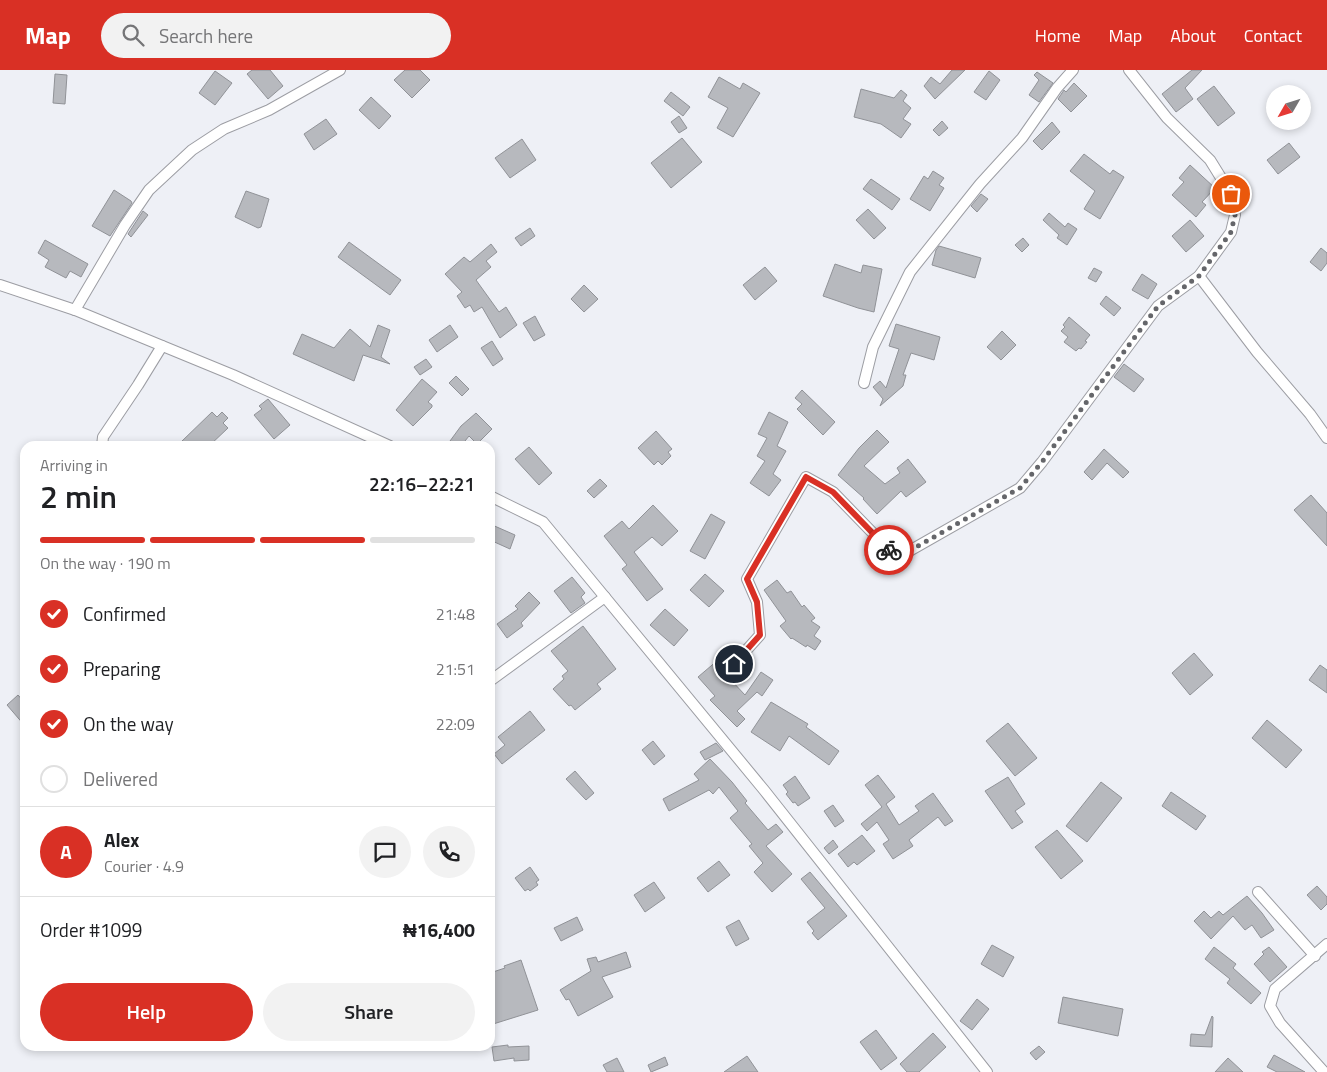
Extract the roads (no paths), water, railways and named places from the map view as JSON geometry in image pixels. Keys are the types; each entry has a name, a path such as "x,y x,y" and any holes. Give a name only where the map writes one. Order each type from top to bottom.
{"street":[{"path":"75,310 125,225 149,190 192,150 224,129 269,110 340,70"},
{"path":"864,383 873,347 910,272 980,184 1022,138 1057,88 1073,70"},
{"path":"734,664 760,635 757,602 747,579 806,477 833,492 897,558 1020,488 1042,462 1158,306 1199,276 1231,232 1235,215 1231,194 1210,160 1167,118 1129,70"},
{"path":"1199,276 1257,352 1310,414 1327,438"},
{"path":"0,285 75,310 233,375 379,441"},
{"path":"103,441 103,437 162,346"},
{"path":"495,498 543,522 764,790 986,1072"},
{"path":"495,677 605,597"},
{"path":"1258,892 1315,956"},
{"path":"1324,1072 1280,1023 1270,1006 1275,989 1327,944"}]}
